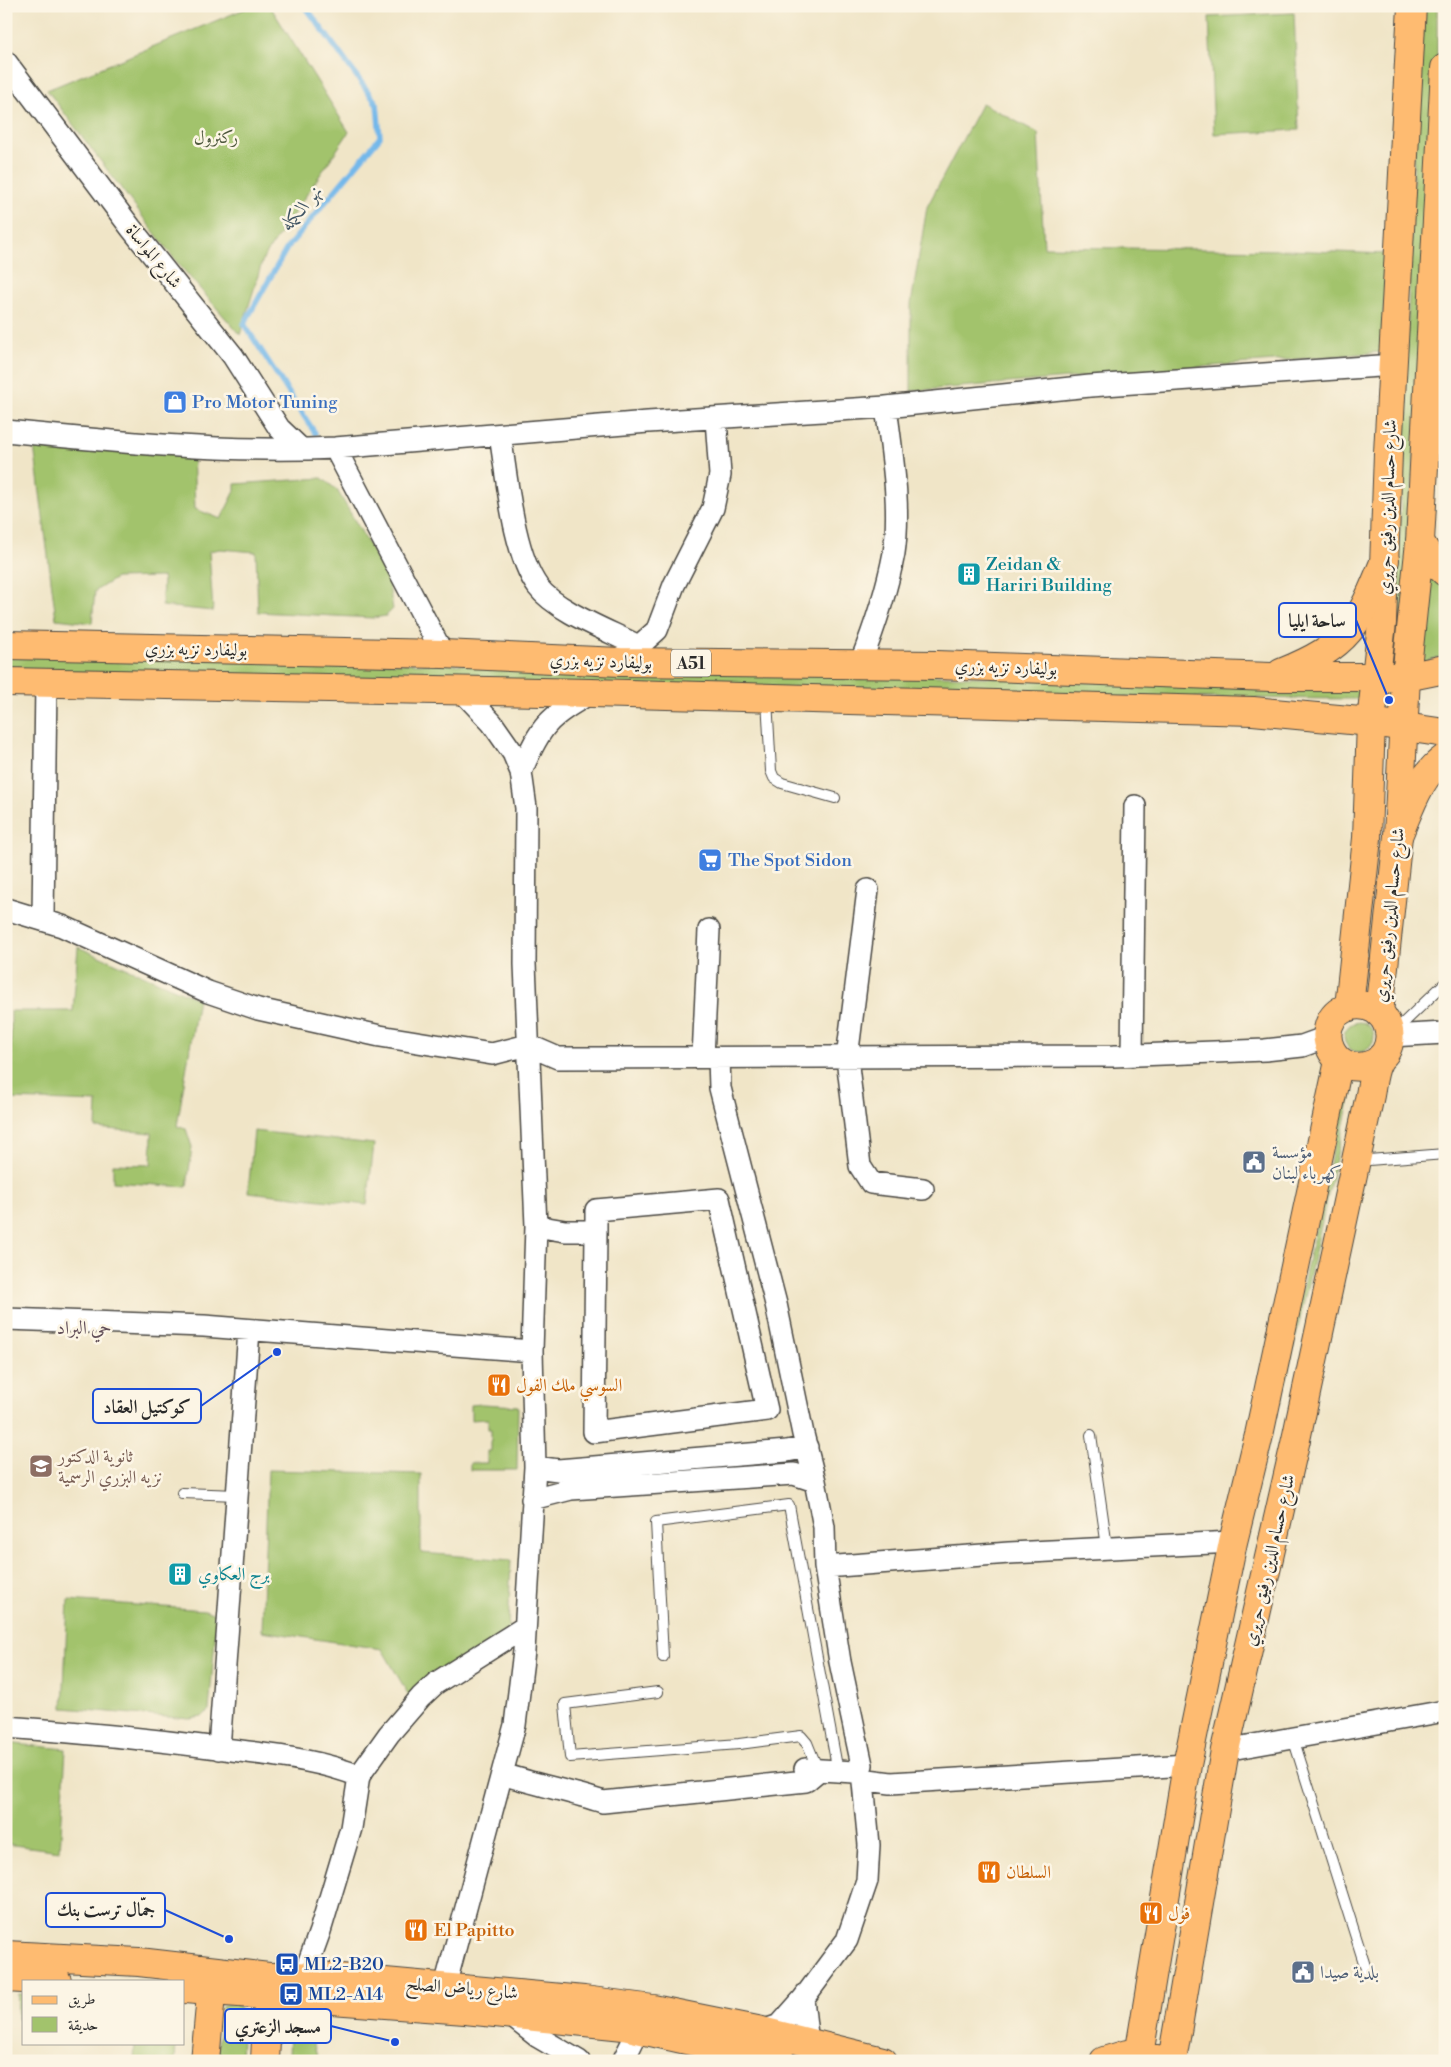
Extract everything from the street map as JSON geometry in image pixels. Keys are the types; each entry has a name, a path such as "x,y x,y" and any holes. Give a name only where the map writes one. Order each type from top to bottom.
{"main road":[{"name":"شارع حسام الدين رفيق حريري","path":"1349,1007 1367,838 1371,722 1382,623 1412,6"},
{"name":"شارع حسام الدين رفيق حريري","path":"1384,1024 1398,836 1406,677 1437,360 1445,68"},
{"path":"1420,542 1431,559 1445,572"},
{"path":"1271,677 1309,661 1345,637 1356,624 1369,599 1385,560"},
{"name":"بوليفارد نزيه بزري","path":"6,645 443,654 630,654 860,664 1089,669 1271,677 1376,676"},
{"name":"A51","path":"1376,676 1406,677 1445,669"},
{"name":"بوليفارد نزيه بزري","path":"6,682 591,693 1253,711 1371,722"},
{"name":"A51","path":"1371,722 1445,733"},
{"path":"1398,836 1416,793 1432,767 1445,758"},
{"path":"1365,1006 1384,1024 1384,1054 1378,1061 1361,1068 1353,1067 1333,1049 1328,1029 1336,1015 1349,1007 1365,1006"},
{"name":"شارع حسام الدين رفيق حريري","path":"1150,2058 1187,1765 1233,1542 1259,1435 1333,1049"},
{"name":"شارع حسام الدين رفيق حريري","path":"1172,2061 1226,1750 1378,1061"},
{"path":"1259,1435 1297,1435"},
{"name":"شارع رياض الصلح","path":"6,1955 139,1962 212,1980 277,1984 510,2015 639,2029 708,2049 781,2061"},
{"name":"شارع رياض الصلح","path":"277,1984 318,1976 445,1986 621,2005 762,2031 808,2044 883,2061"},
{"path":"6,1978 40,1980"},
{"path":"205,2061 212,1980"},
{"name":"شارع رياض الصلح","path":"185,1989 212,1980"},
{"path":"265,2061 277,1984"},
{"path":"1104,2061 1127,2054 1150,2058"}],"street":[{"name":"شارع المواساة","path":"6,62 131,228 233,356 279,428 301,449"},
{"path":"6,431 137,442 301,449 335,448 638,423 716,420 886,407 1090,386 1394,365"},
{"path":"860,664 877,615 894,552 895,492 886,407"},
{"path":"500,435 518,538 530,571 539,588 565,609 630,654 657,630 674,585 712,508 720,475 716,420"},
{"path":"335,448 443,654"},
{"path":"43,918 46,682"},
{"path":"445,1986 515,1725 525,1627 534,1467 532,1351 536,1226 528,1045 526,808 521,772 513,754 492,723 461,690"},
{"path":"521,772 532,745 550,718 591,693"},
{"path":"1132,1056 1134,806"},
{"path":"868,890 847,1058 859,1160 864,1176 870,1183 922,1189"},
{"path":"6,909 43,918 208,992 258,1009 380,1036 492,1054 528,1045 558,1058 1132,1056 1265,1050 1302,1046 1333,1049"},
{"path":"709,930 711,1058 776,1304 815,1481 824,1527 825,1567 840,1662 850,1774 869,1845 867,1880 847,1940 803,1999 780,2025 762,2031"},
{"path":"1384,1024 1445,1033"},
{"path":"719,1198 766,1410 594,1432 596,1231 596,1210 719,1198"},
{"path":"536,1226 565,1230 596,1231"},
{"path":"6,1319 248,1330 532,1351"},
{"path":"219,1748 248,1330"},
{"path":"534,1467 558,1470 787,1451 807,1447"},
{"path":"532,1498 571,1489 794,1474 815,1481"},
{"path":"825,1567 1107,1547 1233,1542"},
{"path":"277,1984 307,1967 319,1935 351,1828 359,1776 389,1734 421,1697 436,1683 525,1627"},
{"path":"1226,1750 1445,1711"},
{"path":"6,1727 152,1738 316,1762 359,1776"},
{"path":"503,1774 536,1785 584,1795 798,1771 808,1768 850,1774 891,1783 1187,1765"},
{"path":"803,1999 808,2044"},
{"path":"510,2015 538,2037 579,2061"},
{"path":"623,2061 639,2029"}],"lane":[{"path":"767,698 771,771 774,778 835,798"},
{"path":"1384,1024 1445,983"},
{"path":"1356,1161 1445,1154"},
{"path":"1091,1435 1107,1547"},
{"path":"182,1493 238,1495"},
{"path":"663,1657 656,1522 789,1505 850,1774"},
{"path":"658,1692 565,1704 570,1757 738,1744 801,1736 807,1743 850,1774"},
{"path":"1293,1738 1366,1969"}],"green space":[{"name":"ركنرول","path":"252,6 270,6 349,132 263,259 240,335 176,261 47,90"},
{"path":"1420,6 1437,6 1437,69 1402,656 1395,654"},
{"path":"1294,13 1299,130 1214,134 1209,17"},
{"path":"982,103 1038,133 1044,247 1288,250 1386,254 1382,352 911,391 911,304 927,207"},
{"path":"33,438 193,449 195,509 221,519 235,491 235,484 322,478 337,490 388,580 393,609 386,616 373,618 258,612 256,552 220,549 209,551 213,611 162,606 163,577 116,578 95,591 92,623 56,619"},
{"path":"1426,562 1445,586 1445,655 1422,663"},
{"path":"6,654 1363,686 1363,697 1359,699 1053,697 6,671"},
{"path":"78,947 198,999 177,1126 186,1129 192,1147 187,1187 113,1182 113,1164 151,1165 152,1133 96,1128 97,1102 11,1099 11,1011 73,1011"},
{"path":"1359,1022 1365,1023 1373,1031 1373,1043 1365,1051 1359,1052 1353,1051 1345,1043 1344,1037 1345,1031 1353,1023"},
{"path":"1350,1073 1355,1074 1281,1404 1284,1370"},
{"path":"254,1131 374,1144 367,1205 248,1192"},
{"path":"471,1405 518,1406 517,1470 470,1470 470,1463 487,1463 487,1451 491,1451 491,1429 488,1429 488,1419 471,1420"},
{"path":"268,1470 421,1474 421,1553 511,1560 508,1629 411,1699 382,1649 262,1631"},
{"path":"68,1600 205,1610 217,1615 209,1710 202,1717 190,1719 63,1708"},
{"path":"6,1743 66,1749 60,1851 6,1844"},
{"path":"18,1994 22,1994 22,2020 17,2019"},
{"path":"229,2004 238,2005 243,2014 241,2061 217,2061 221,2007"},
{"path":"299,2015 307,2016 318,2061 289,2061 290,2025"},
{"path":"135,2044 176,2044 175,2061 134,2061"}],"waterway":[{"name":"نهر الكمله","path":"305,6 377,104 380,137 287,248 244,324 315,433"}],"place":[{"name":"Pro Motor Tuning","path":"175,402"},
{"name":"Zeidan & Hariri Building","path":"969,574"},
{"name":"ساحة ايليا","path":"1389,700"},
{"name":"The Spot Sidon","path":"710,860"},
{"name":"مؤسسة كهرباء لبنان","path":"1254,1162"},
{"name":"كوكتيل العقاد","path":"277,1352"},
{"name":"السوسي ملك الفول","path":"499,1385"},
{"name":"ثانوية الدكتور نزيه البزري الرسمية","path":"41,1466"},
{"name":"برج العكاوي","path":"180,1574"},
{"name":"السلطان","path":"989,1872"},
{"name":"فول","path":"1151,1913"},
{"name":"El Papitto","path":"416,1930"},
{"name":"جمّال ترست بنك","path":"229,1939"},
{"name":"ML2-B20","path":"287,1964"},
{"name":"بلدية صيدا","path":"1303,1972"},
{"name":"ML2-A14","path":"291,1994"},
{"name":"مسجد الزعتري","path":"395,2042"}],"district":[{"name":"حي البراد","path":"84,1327"}]}
